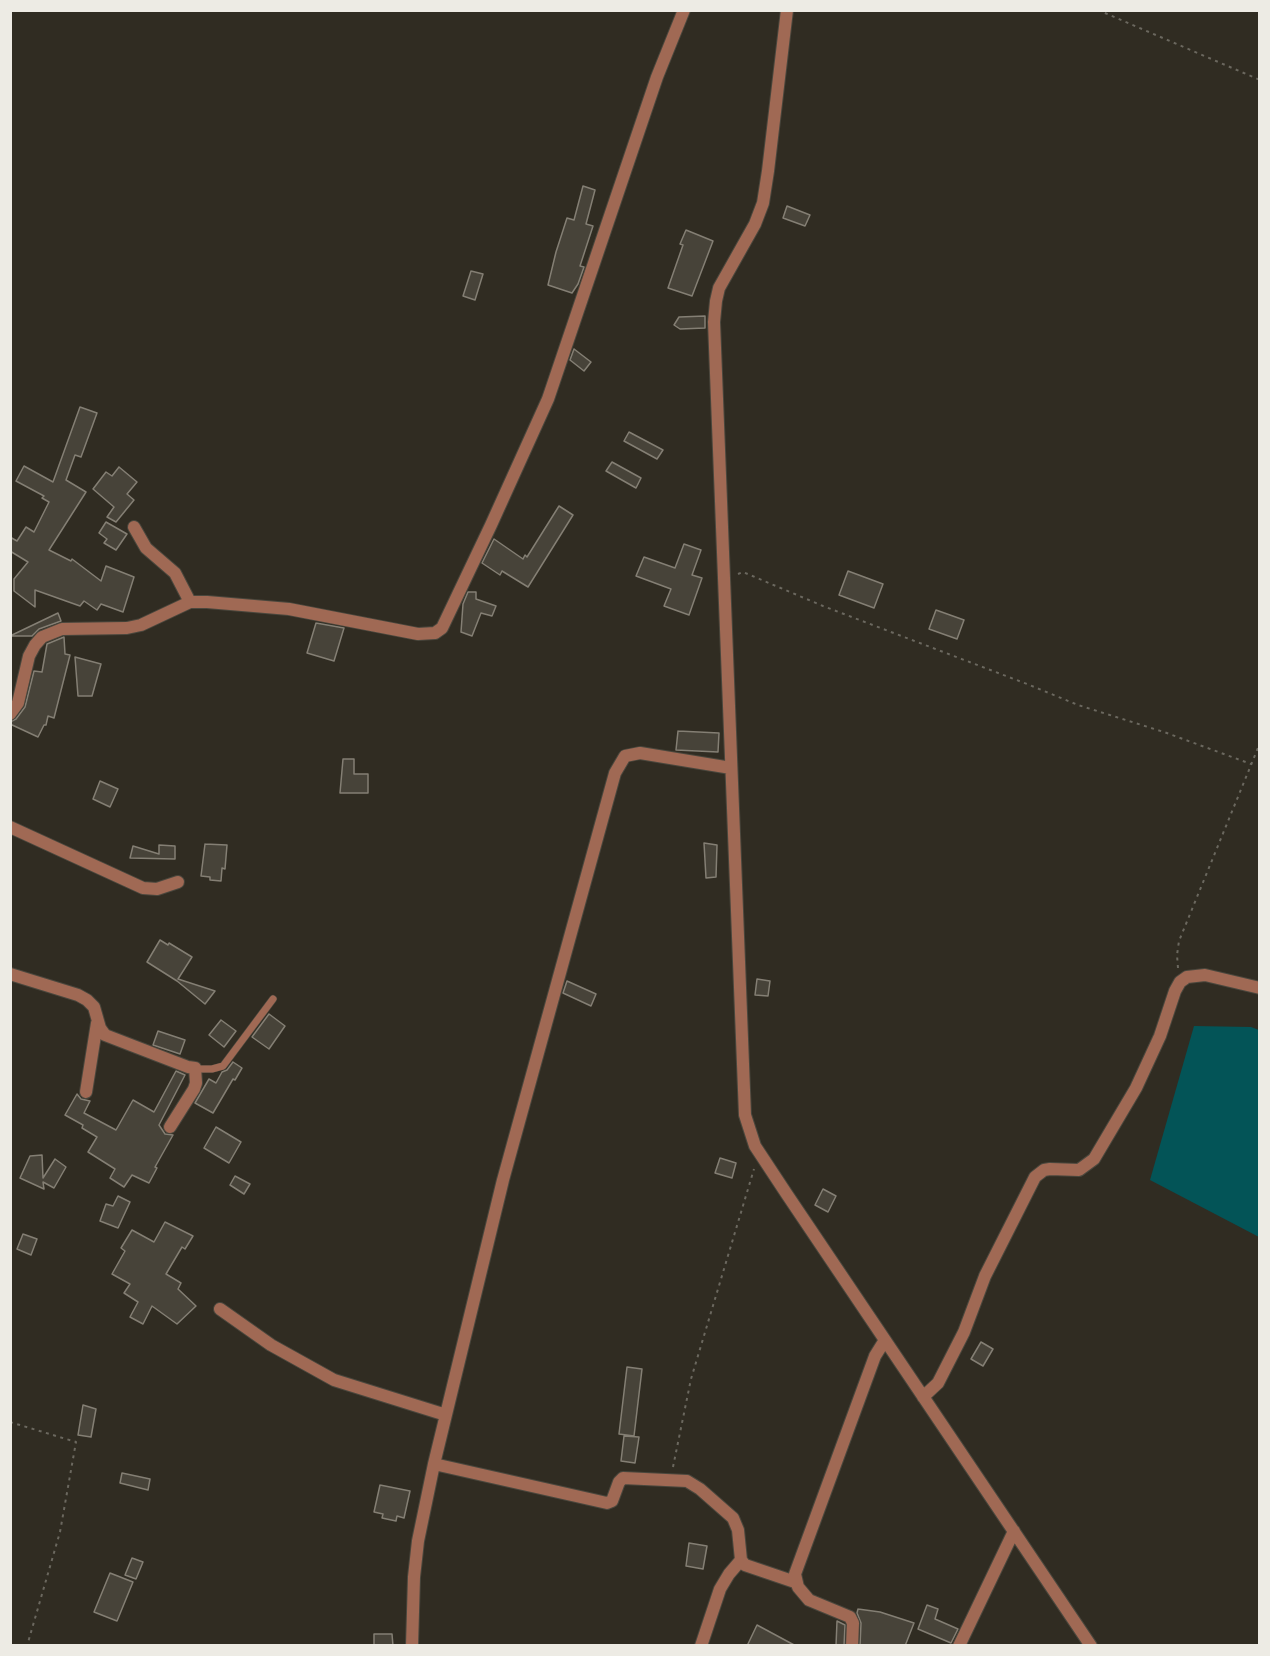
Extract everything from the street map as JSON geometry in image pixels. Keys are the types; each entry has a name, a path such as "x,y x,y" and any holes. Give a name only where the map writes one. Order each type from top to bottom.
{"street":[{"path":"10,714 18,704 29,656 42,637 62,629 127,628 141,625 190,602 289,609 427,635 442,628 492,525 548,399 656,81 684,10"},
{"path":"787,10 763,203 755,224 719,288 714,322 745,1115 748,1129 759,1152 885,1340 925,1395 1091,1646"},
{"path":"134,527 146,548 175,573 190,602"},
{"path":"412,1646 415,1568 423,1514 434,1464 503,1180 615,773 625,756 640,753 731,768"},
{"path":"10,827 143,888 157,889 178,882"},
{"path":"10,974 78,995 94,1006 105,1035 196,1069 194,1089 170,1127"},
{"path":"925,1395 938,1383 964,1332 985,1276 1035,1177 1044,1170 1075,1171 1089,1163 1136,1088 1160,1036 1180,982 1187,977 1205,975 1260,988"},
{"path":"86,1092 98,1019"},
{"path":"220,1309 271,1345 334,1380 446,1415"},
{"path":"852,1646 853,1623 850,1617 809,1600 803,1595 795,1581 795,1574 875,1356 885,1340"},
{"path":"434,1464 607,1503 612,1501 619,1482 623,1478 671,1479 687,1481 694,1485 733,1518 738,1530 741,1560 720,1589 701,1646"},
{"path":"959,1646 1014,1531"},
{"path":"741,1560 750,1567 795,1581"}],"lane":[{"path":"196,1069 223,1066 273,999"}],"path":[{"path":"1098,10 1260,80"},
{"path":"725,578 735,577 739,572 743,572 823,606 1078,705 1164,732 1251,764"},
{"path":"1180,982 1177,955 1179,941 1260,744"},
{"path":"671,1479 691,1379 759,1152"},
{"path":"10,1422 76,1442 60,1532 27,1646"}],"water":[{"path":"1194,1026 1251,1027 1259,1030 1259,1237 1150,1180"}],"building":[{"path":"583,186 595,190 586,224 593,226 580,266 584,267 572,293 548,285 567,218 574,220"},
{"path":"787,206 810,215 805,226 783,218"},
{"path":"686,230 713,241 692,296 668,288"},
{"path":"471,271 483,274 475,300 463,296"},
{"path":"705,316 705,328 680,329 674,325 679,317"},
{"path":"574,349 591,362 584,371 570,360"},
{"path":"80,407 97,413 81,457 75,455 66,480 86,492 49,550 71,561 72,559 101,581 106,566 134,577 123,612 101,604 97,610 84,601 80,606 35,590 35,607 14,591 14,579 28,562 10,551 10,537 17,541 26,527 34,532 49,502 42,498 44,496 16,481 24,466 53,482"},
{"path":"629,432 663,450 657,459 624,441"},
{"path":"612,462 641,478 636,488 606,471"},
{"path":"119,467 137,482 127,494 134,500 116,522 107,517 114,507 93,489 106,472 112,476"},
{"path":"559,506 573,515 528,587 502,571 500,575 482,563 494,539 523,559 525,555 527,557"},
{"path":"106,522 127,534 116,550 104,543 107,539 99,533"},
{"path":"684,544 701,550 692,575 702,578 689,615 664,606 671,589 636,576 644,557 675,568"},
{"path":"848,571 883,584 874,608 839,595"},
{"path":"468,592 476,592 476,599 496,606 492,616 481,613 472,636 461,632 463,604"},
{"path":"936,610 964,620 957,639 929,629"},
{"path":"58,613 61,621 39,629 32,636 10,636"},
{"path":"316,623 344,628 334,661 307,653"},
{"path":"64,637 65,654 70,655 54,718 48,716 46,725 38,737 10,722 16,719 25,707 34,671 42,672 47,644"},
{"path":"75,657 101,664 92,696 78,696"},
{"path":"678,731 719,733 718,752 676,750"},
{"path":"343,759 354,759 354,774 368,774 368,793 340,793"},
{"path":"100,781 118,789 110,807 93,799"},
{"path":"704,843 717,845 716,877 706,878"},
{"path":"205,844 227,845 225,869 222,868 221,881 201,876"},
{"path":"159,845 175,846 175,859 130,858 133,846 159,854"},
{"path":"160,940 192,957 178,979 215,991 205,1004 177,981 147,962"},
{"path":"757,979 770,981 768,996 755,995"},
{"path":"567,981 596,994 591,1006 563,993"},
{"path":"269,1014 285,1026 269,1049 252,1037"},
{"path":"221,1020 236,1031 224,1047 209,1035"},
{"path":"158,1031 185,1040 180,1054 153,1045"},
{"path":"233,1062 242,1068 213,1113 195,1103 209,1079 216,1083 222,1072 227,1070"},
{"path":"176,1071 185,1075 159,1125 165,1134 173,1135 149,1183 132,1175 124,1187 110,1178 115,1169 88,1152 97,1137 82,1128 83,1125 65,1115 77,1094 81,1099 90,1101 84,1113 116,1130 133,1100 154,1112"},
{"path":"216,1127 241,1142 229,1163 204,1148"},
{"path":"42,1155 43,1178 55,1159 66,1167 54,1188 43,1182 44,1189 20,1178 30,1156"},
{"path":"720,1158 736,1163 732,1178 715,1173"},
{"path":"235,1176 250,1184 244,1194 230,1185"},
{"path":"823,1189 836,1196 828,1212 815,1205"},
{"path":"118,1196 130,1202 118,1228 100,1221 106,1204 113,1206"},
{"path":"165,1222 193,1236 185,1249 182,1247 166,1274 181,1283 178,1289 196,1306 177,1324 152,1306 143,1324 130,1317 138,1302 124,1293 130,1284 112,1274 125,1251 121,1248 132,1230 154,1242"},
{"path":"23,1234 37,1239 31,1255 17,1249"},
{"path":"981,1342 993,1349 983,1366 971,1359"},
{"path":"627,1367 642,1369 634,1436 619,1434"},
{"path":"83,1405 96,1409 91,1437 78,1435"},
{"path":"624,1436 639,1437 635,1463 621,1461"},
{"path":"122,1473 150,1479 148,1490 120,1483"},
{"path":"380,1485 410,1491 404,1518 397,1516 396,1521 382,1518 383,1514 374,1512"},
{"path":"689,1543 707,1546 703,1569 686,1566"},
{"path":"132,1558 143,1562 136,1579 125,1575"},
{"path":"110,1573 133,1582 117,1621 94,1612"},
{"path":"927,1605 938,1609 935,1619 958,1629 951,1643 918,1629"},
{"path":"858,1609 880,1612 914,1623 905,1646 860,1646 861,1623 857,1613"},
{"path":"837,1621 845,1625 844,1646 836,1646"},
{"path":"757,1625 796,1646 747,1646"},
{"path":"374,1634 392,1634 393,1646 374,1646"}]}
